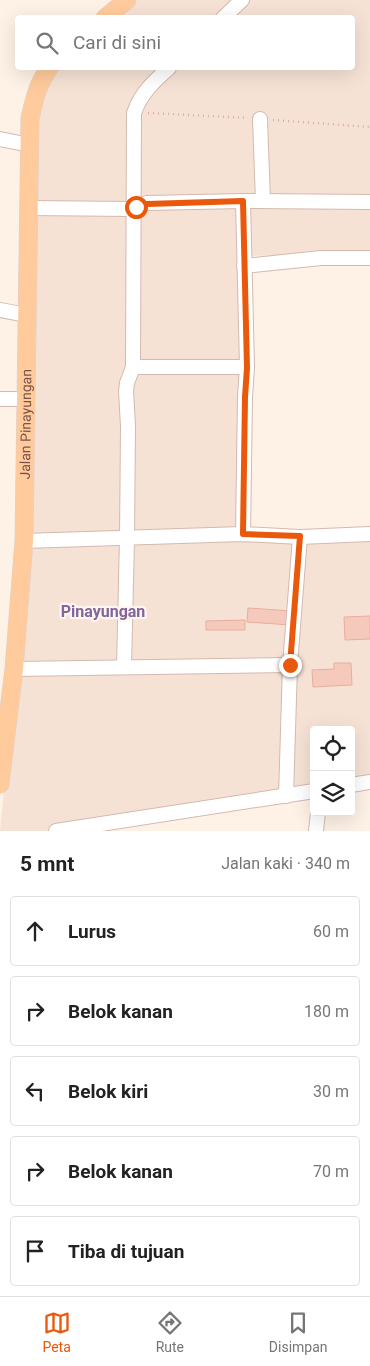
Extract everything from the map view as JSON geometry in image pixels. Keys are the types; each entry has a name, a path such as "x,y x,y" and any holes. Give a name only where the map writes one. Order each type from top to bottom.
{"main road":[{"path":"108,15 126,0"},
{"name":"Jalan Pinayungan","path":"0,784 14,669 24,541 30,118 34,98 40,82 48,70"}],"street":[{"path":"226,15 242,0"},
{"path":"124,667 128,426 126,391 133,366 134,113 145,91 166,70"},
{"path":"260,119 264,201"},
{"path":"0,139 30,145"},
{"path":"243,201 247,368 243,534"},
{"path":"28,208 133,210 147,204 243,201 370,202"},
{"path":"244,266 321,258 370,258"},
{"path":"0,310 27,315"},
{"path":"133,366 247,368"},
{"path":"0,399 26,399"},
{"path":"24,541 243,534 300,536 370,534"},
{"path":"286,796 290,665 300,536"},
{"path":"14,669 290,665"},
{"path":"355,784 370,782"},
{"path":"56,831 123,826 310,792"},
{"path":"316,831 318,816"}],"shaded area":[{"path":"130,0 370,0 370,256 318,250 283,255 246,256 242,536 370,537 370,780 355,783 355,726 310,726 310,792 56,831 0,831 16,670 39,99 53,70 355,70 355,15 112,15"}],"building":[{"path":"248,608 292,611 291,625 247,622"},
{"path":"370,616 370,639 345,640 344,617"},
{"path":"245,620 245,630 206,630 206,621"},
{"path":"334,663 351,663 352,685 313,687 312,670 334,669"}],"district":[{"name":"Pinayungan","path":"103,611"}],"route":[{"path":"136,207 147,204 243,201 247,368 243,534 300,536 290,665"}]}
